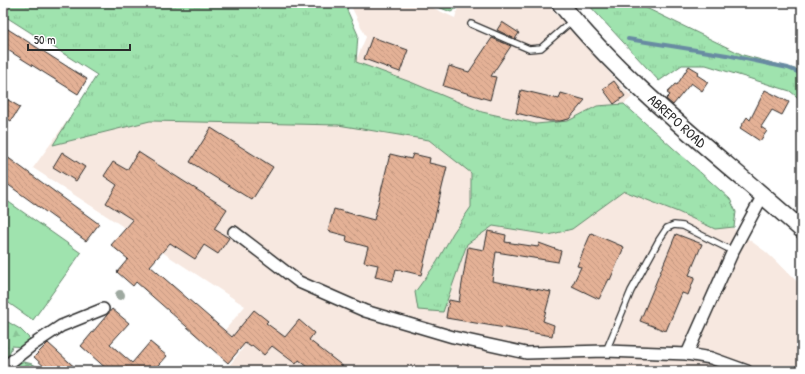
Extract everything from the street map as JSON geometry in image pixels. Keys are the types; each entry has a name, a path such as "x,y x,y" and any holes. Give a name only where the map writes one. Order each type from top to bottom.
{"main road":[{"name":"ABREPO ROAD","path":"560,3 573,20 625,74 673,118 802,230"}],"street":[{"path":"687,354 733,251 763,195"},
{"path":"234,232 299,282 365,311 453,337 526,353 606,351 687,354 711,358 747,371"},
{"path":"3,368 31,346 61,326 103,310"}],"lane":[{"path":"471,24 528,49 541,48 573,20"},
{"path":"606,351 631,291 658,240 667,228 674,225 682,226 733,251"}],"shaded area":[{"path":"153,3 330,47 357,58 366,37 351,6 351,3 422,3 455,18 459,3 546,3 632,97 624,104 597,106 726,223 766,252 802,286 802,371 225,371 243,348 225,330 245,306 33,168"}],"green space":[{"path":"3,3 349,3 347,10 358,35 356,62 413,83 482,112 536,124 568,121 597,106 624,104 730,199 736,212 734,227 715,229 678,212 624,191 572,229 549,235 493,226 467,244 443,312 418,310 415,292 437,262 453,233 471,207 471,173 429,140 338,125 150,121 53,145 97,75 3,15"},
{"path":"428,3 456,3 457,8 451,12"},
{"path":"587,3 636,3 743,55 802,71 802,101 790,91 706,65 682,65 659,81"},
{"path":"3,198 81,253 33,320 3,299"},
{"path":"3,319 20,329 31,340 23,347 12,346 8,357 17,361 30,363 42,371 3,371"}],"building":[{"path":"502,22 519,33 515,39 497,30"},
{"path":"3,26 87,79 78,94 3,47"},
{"path":"372,37 408,50 400,72 364,59"},
{"path":"492,38 511,46 491,76 496,77 490,100 443,86 449,66 469,72"},
{"path":"689,66 699,72 697,75 708,82 702,91 691,83 673,105 666,99 670,95 667,93 675,84 677,85"},
{"path":"614,81 625,96 614,104 603,89"},
{"path":"521,90 559,99 561,93 585,100 569,119 549,121 516,113"},
{"path":"765,90 789,102 782,115 772,110 761,127 767,131 760,141 740,128 747,117 750,120"},
{"path":"3,97 20,107 11,121 3,116"},
{"path":"211,128 273,167 252,200 190,162"},
{"path":"62,152 85,167 76,181 53,167"},
{"path":"138,152 227,209 214,229 229,238 218,254 204,245 195,259 170,243 150,266 232,337 254,310 268,321 266,323 285,337 299,320 314,333 309,340 349,371 313,371 299,360 296,364 272,346 264,355 252,345 251,347 245,343 228,363 136,282 133,286 117,272 128,259 111,245 133,220 106,203 117,185 104,176 113,162 127,170"},
{"path":"3,154 99,224 86,241 3,181"},
{"path":"390,154 411,159 413,154 430,158 429,163 447,167 421,275 396,269 393,281 375,277 378,265 364,262 368,247 346,241 347,236 328,231 334,209 374,220"},
{"path":"488,231 506,235 505,242 538,247 539,243 561,251 558,262 496,252 492,281 551,292 543,321 554,325 552,336 446,318 449,300 459,302 468,247 484,250"},
{"path":"591,233 624,247 610,280 609,279 599,299 572,286 581,267 577,266"},
{"path":"676,234 702,244 689,275 695,277 688,295 682,293 666,331 640,321"},
{"path":"112,309 129,323 110,344 132,363 150,342 167,356 154,371 109,371 81,346"},
{"path":"48,343 79,371 49,371 34,357"}],"waterway":[{"path":"628,39 727,55 788,68 802,74"}]}
